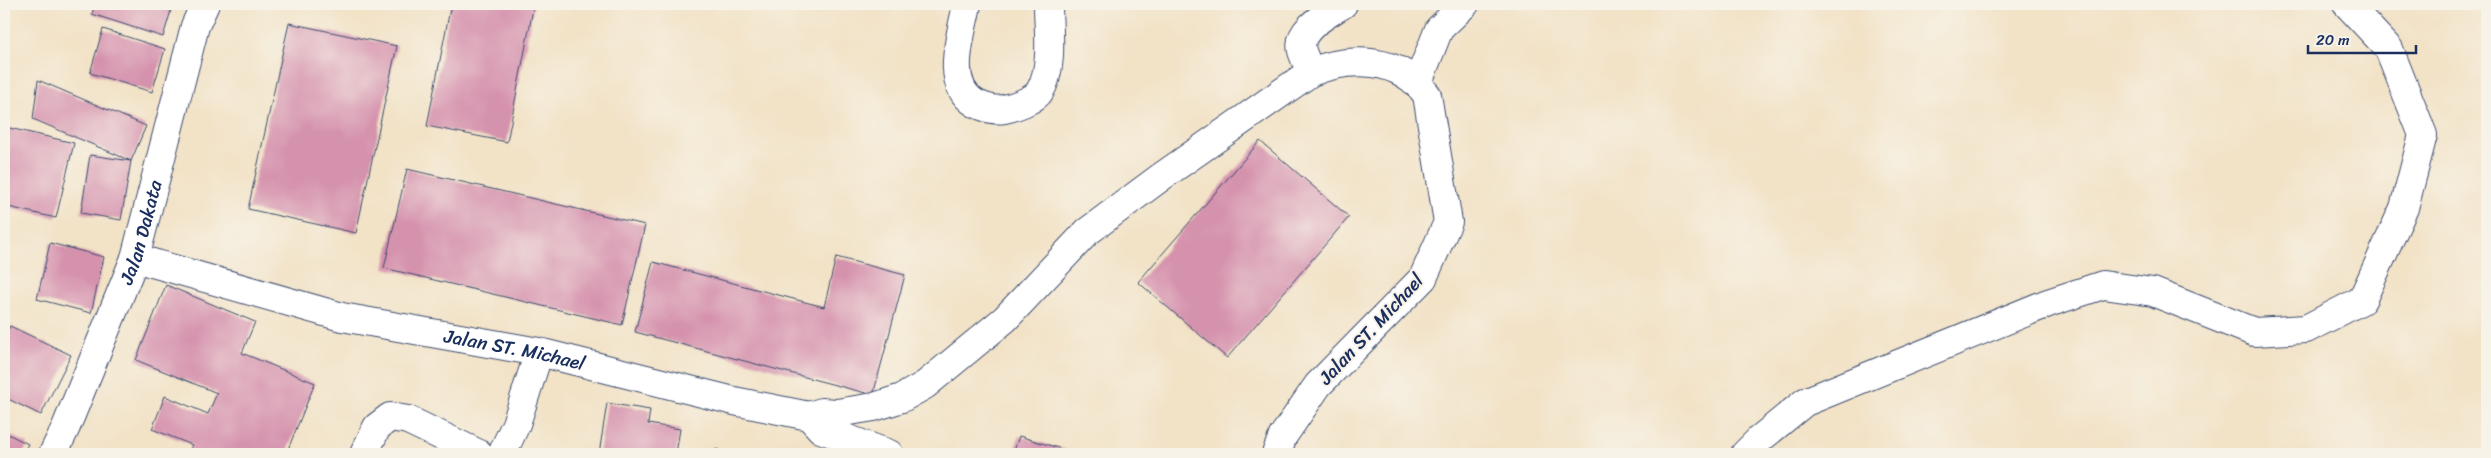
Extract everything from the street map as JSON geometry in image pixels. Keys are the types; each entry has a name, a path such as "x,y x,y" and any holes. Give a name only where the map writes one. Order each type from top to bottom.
{"street":[{"name":"Jalan Dakata","path":"53,454 66,427 135,258 195,26 206,4"},
{"path":"967,4 957,63 957,79 965,97 981,106 1000,110 1018,107 1040,92 1048,66 1048,4"},
{"path":"1312,72 1302,50 1301,39 1305,32 1343,4"},
{"path":"821,434 822,412 837,413 874,407 902,398 925,385 1005,319 1087,232 1312,72 1332,64 1366,60 1404,74 1418,82 1439,29 1465,4"},
{"path":"1745,454 1761,438 1805,402 2048,303 2103,285 2153,292 2254,332 2306,329 2362,300 2404,208 2423,135 2389,49 2347,4"},
{"name":"Jalan ST. Michael","path":"1276,454 1283,436 1318,385 1423,278 1448,222 1427,95 1418,82"},
{"name":"Jalan ST. Michael","path":"135,258 342,317 539,352 734,401 821,434 889,454"},
{"path":"502,454 516,424 539,352"},
{"path":"364,454 377,427 390,417 408,420 479,454"}],"building":[{"path":"95,4 173,4 163,37 92,14"},
{"path":"451,4 534,4 507,142 427,126"},
{"path":"289,23 397,46 356,233 248,209"},
{"path":"103,29 165,49 152,92 90,73"},
{"path":"38,80 146,126 131,161 33,119"},
{"path":"5,127 74,143 56,218 4,206"},
{"path":"1260,141 1349,217 1227,358 1138,282"},
{"path":"90,155 131,161 121,220 81,213"},
{"path":"407,169 645,225 622,325 384,268"},
{"path":"50,243 104,257 91,313 37,299"},
{"path":"836,257 905,275 873,395 635,332 653,262 824,307"},
{"path":"166,285 255,322 242,353 315,383 286,454 188,454 192,445 152,429 165,396 208,414 217,393 136,360"},
{"path":"10,326 71,355 41,415 4,397 4,338"},
{"path":"607,403 650,410 648,424 680,429 676,454 599,454"},
{"path":"4,432 28,444 23,454 4,454"},
{"path":"1019,436 1078,454 1013,454"},
{"path":"716,449 732,454 714,454"}]}
